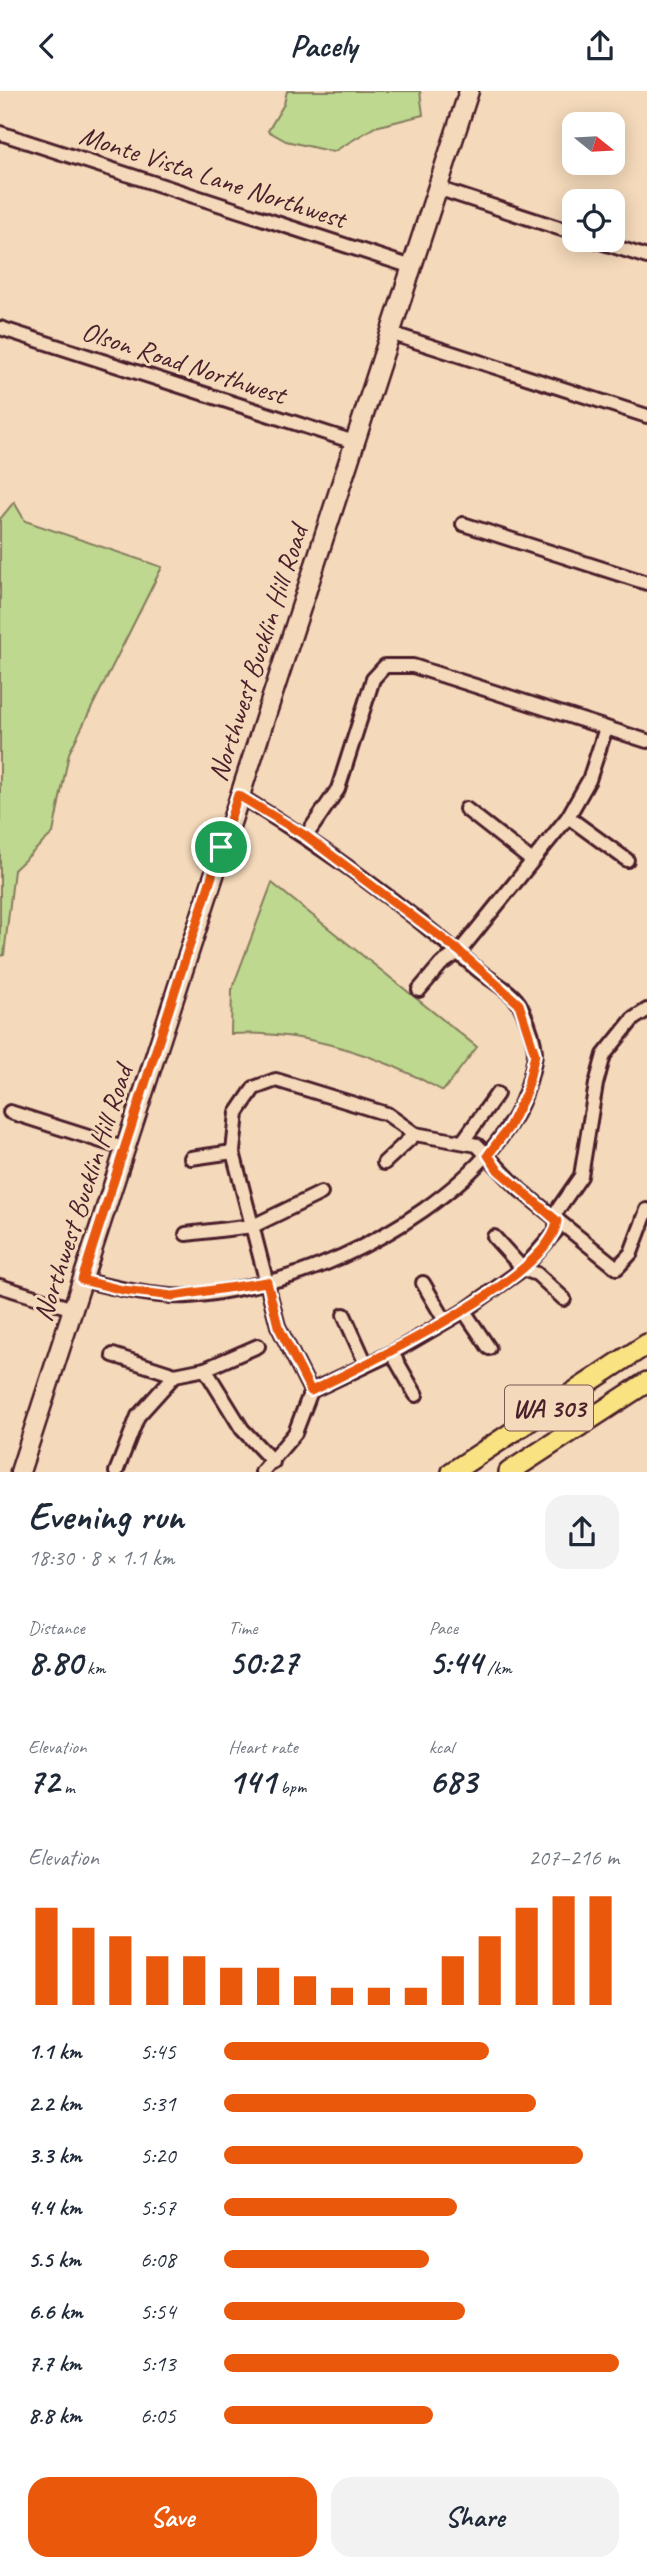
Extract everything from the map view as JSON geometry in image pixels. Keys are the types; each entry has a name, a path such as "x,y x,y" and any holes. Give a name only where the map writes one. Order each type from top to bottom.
{"highway":[{"name":"WA 303","path":"452,1472 647,1344"},
{"name":"WA 303","path":"509,1472 647,1382"}],"main road":[{"name":"Northwest Bucklin Hill Road","path":"20,1472 469,91"}],"street":[{"name":"Monte Vista Lane Northwest","path":"0,133 412,267"},
{"path":"438,188 562,229"},
{"path":"625,250 647,257"},
{"name":"Olson Road Northwest","path":"0,328 354,442"},
{"path":"390,333 647,416"},
{"path":"463,524 647,583"},
{"path":"306,836 338,789 373,679 385,666 412,666 647,741"},
{"path":"419,990 441,964 459,951 568,817 589,780 606,728"},
{"path":"82,1280 123,1290 173,1296 267,1282 366,1243 418,1213 471,1175 509,1127 526,1093 535,1054 519,1004 459,951 306,836 238,795"},
{"path":"466,809 531,860"},
{"path":"568,817 627,860"},
{"path":"262,1472 295,1433 311,1391 392,1353 444,1319 464,1311 523,1269 556,1231 556,1212 581,1176 596,1084 604,1055 633,1019 647,1010"},
{"path":"311,1391 278,1326 233,1152 237,1113 243,1099 254,1088 276,1080 387,1114 415,1134 477,1145 498,1170 617,1268 631,1253 647,1210"},
{"path":"463,1141 497,1094"},
{"path":"10,1112 124,1149"},
{"path":"384,1163 415,1134"},
{"path":"191,1158 233,1152"},
{"path":"186,1234 253,1226 321,1193"},
{"path":"494,1237 523,1269 537,1275 564,1299"},
{"path":"423,1283 444,1319"},
{"path":"0,1286 73,1309"},
{"path":"464,1311 489,1348"},
{"path":"344,1315 366,1364"},
{"path":"113,1355 175,1375 205,1370 258,1346"},
{"path":"392,1353 416,1395"},
{"path":"205,1370 242,1429 273,1462"},
{"path":"116,1472 138,1416 175,1375"}],"green space":[{"path":"287,91 420,91 423,115 375,127 333,152 286,141 268,131 284,104"},
{"path":"14,502 25,521 162,567 69,753 53,833 14,870 4,955 0,956 0,519"},
{"path":"272,883 477,1047 443,1091 394,1067 341,1047 286,1036 231,1034 232,989"}],"route":[{"path":"238,795 306,836 459,951 519,1004 528,1025 535,1054 526,1093 509,1127 488,1155 498,1170 557,1221 556,1231 523,1269 487,1296 464,1311 444,1319 392,1353 311,1391 278,1326 267,1282 173,1296 123,1290 82,1280 221,847 238,795"}]}
